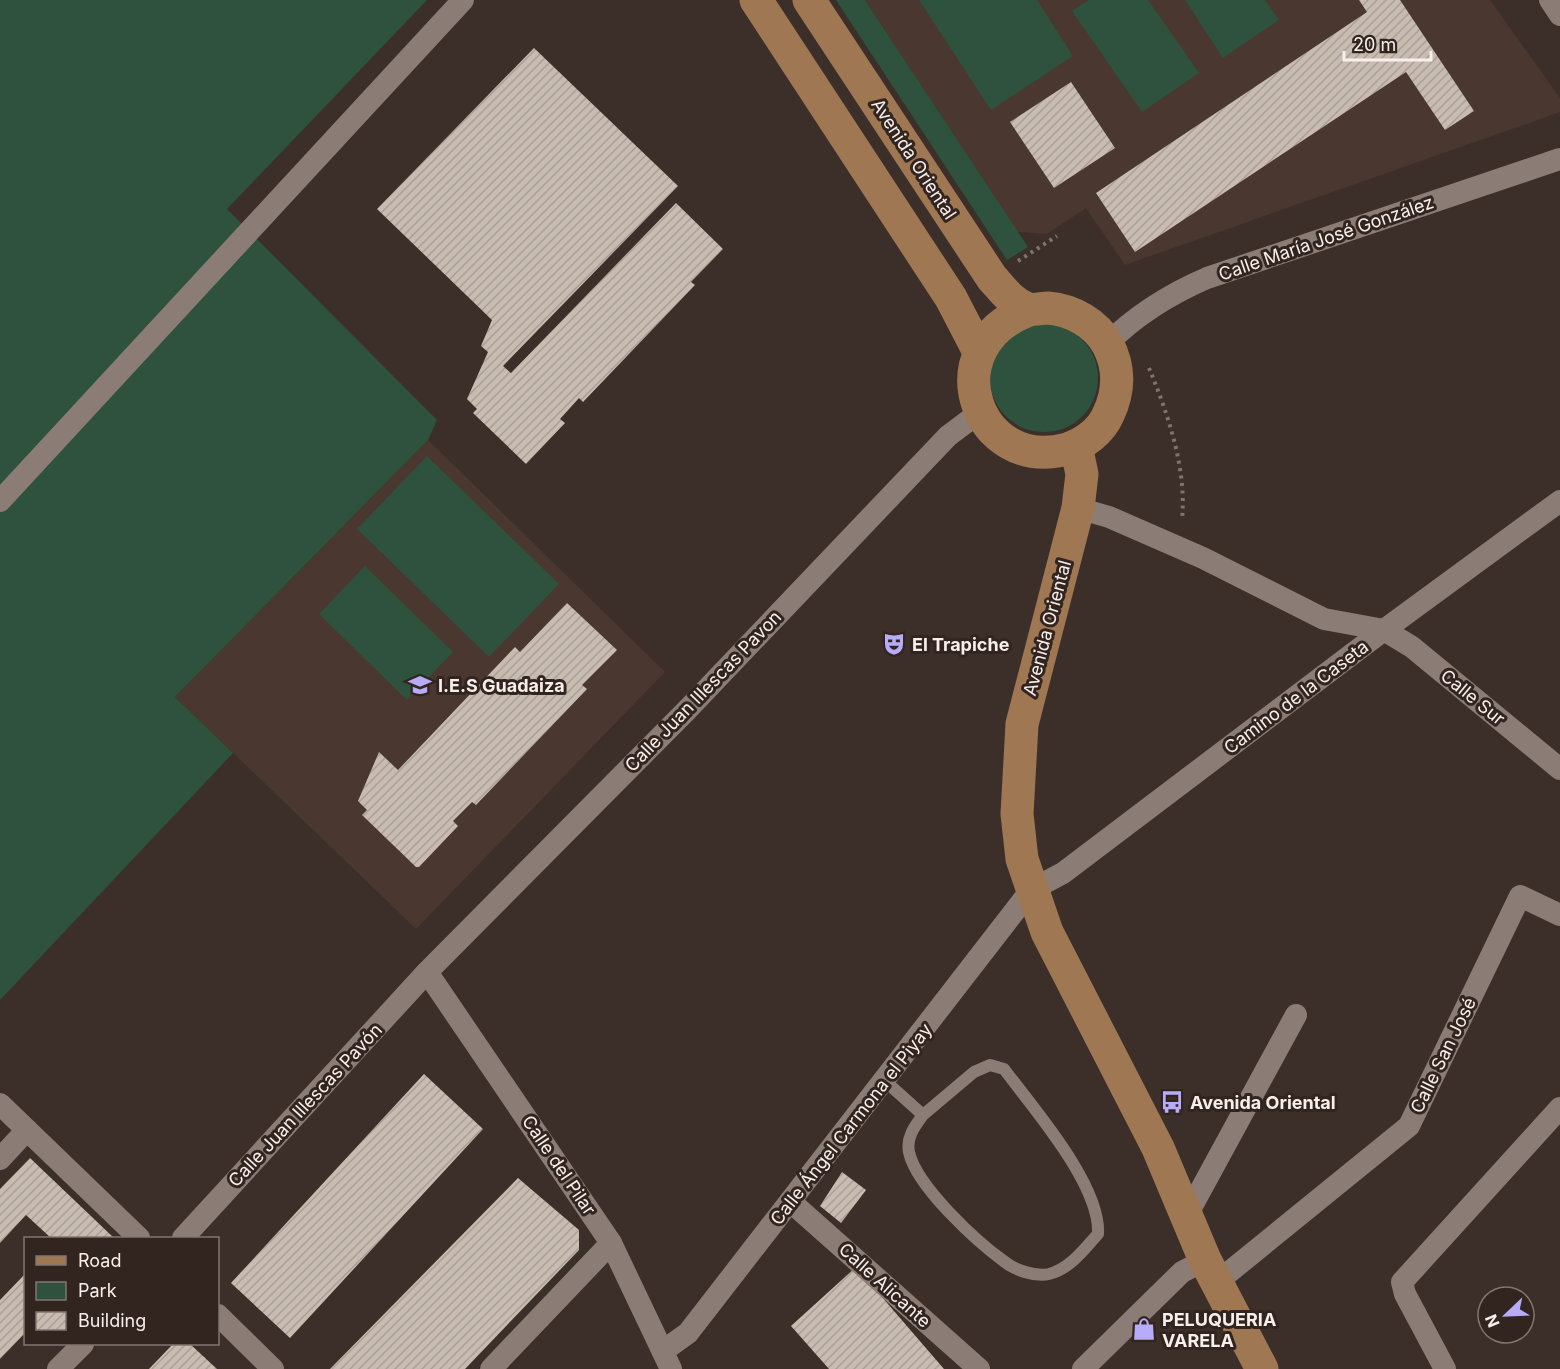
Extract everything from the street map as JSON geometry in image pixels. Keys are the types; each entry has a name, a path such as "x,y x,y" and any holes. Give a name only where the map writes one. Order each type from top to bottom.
{"street":[{"path":"0,501 463,0"},
{"path":"756,0 951,298 979,352"},
{"name":"Avenida Oriental","path":"809,0 993,278 1013,301 1029,310"},
{"path":"1550,0 1560,15"},
{"name":"Calle María José González","path":"1116,336 1164,300 1207,278 1560,159"},
{"path":"1047,308 1073,315 1096,329 1116,336 1117,382 1114,402 1106,420 1093,435 1076,446 1055,452 1032,452 1011,444 993,430 980,412 974,392 974,371 979,352 999,325 1029,310 1047,308"},
{"name":"Calle Juan Illescas Pavon","path":"427,972 687,710 948,436 980,412"},
{"name":"Avenida Oriental","path":"1076,446 1082,474 1078,508 1022,724 1017,814 1022,859 1047,932 1158,1148 1186,1218 1262,1369"},
{"name":"Camino de la Caseta","path":"1031,890 1063,873 1384,630 1560,501"},
{"path":"1078,508 1109,518 1180,548 1324,620 1384,630"},
{"name":"Calle Sur","path":"1384,630 1417,651 1560,769"},
{"name":"Calle Ángel Carmona el Piyay","path":"667,1360 1031,890"},
{"name":"Calle San José","path":"1211,1271 1409,1126 1520,896 1559,913"},
{"name":"Calle Juan Illescas Pavón","path":"185,1237 427,972"},
{"name":"Calle del Pilar","path":"427,972 611,1243 667,1360"},
{"path":"1186,1218 1296,1015"},
{"path":"0,1104 137,1237"},
{"path":"1445,1369 1405,1294 1402,1282 1408,1272 1560,1108"},
{"path":"0,1159 27,1130"},
{"name":"Calle Alicante","path":"791,1202 979,1369"},
{"path":"491,1369 611,1243"},
{"path":"1083,1369 1182,1272 1211,1271"},
{"path":"219,1316 273,1369"},
{"path":"58,1369 82,1345"}],"lane":[{"path":"990,1065 1004,1069 1063,1148 1096,1209 1098,1234 1072,1262 1049,1274 1032,1274 1006,1264 948,1211 915,1171 908,1150 910,1133 923,1115 974,1072 990,1065"},
{"path":"884,1080 923,1115"}],"path":[{"path":"993,278 1058,236"},
{"path":"1116,336 1148,365 1162,401 1175,448 1183,508 1180,548"}],"shaded area":[{"path":"865,0 1490,0 1560,98 1560,112 1125,265 1086,208 1047,234 1018,232"},
{"name":"I.E.S Guadaiza","path":"428,440 665,672 416,929 175,697"}],"green space":[{"path":"0,0 427,0 227,209 437,420 428,440 175,697 233,753 0,1000"},
{"path":"836,0 865,0 1028,247 1007,260"},
{"path":"919,0 1037,0 1073,56 991,110"},
{"path":"1089,0 1148,0 1199,73 1142,112 1072,11"},
{"path":"1185,0 1265,0 1279,20 1223,58"},
{"path":"1044,324 1065,328 1082,340 1094,357 1098,378 1094,399 1082,416 1065,428 1044,432 1023,428 1006,416 994,399 990,378 994,357 1006,340 1023,328"},
{"path":"427,456 559,584 489,657 357,529"},
{"path":"365,566 453,652 407,700 319,614"}],"building":[{"path":"1359,0 1400,0 1474,111 1445,130 1406,72 1135,252 1096,193 1367,12"},
{"path":"534,48 678,186 503,366 511,373 676,203 723,249 691,282 695,285 583,402 579,398 560,419 565,423 526,464 473,413 477,409 467,399 488,352 481,346 492,320 377,209"},
{"path":"1071,82 1115,148 1054,188 1010,122"},
{"path":"567,603 617,650 582,685 587,689 476,805 472,802 453,821 458,826 419,867 416,867 362,815 367,810 358,801 379,752 398,770 515,647 520,652"},
{"path":"424,1074 483,1129 290,1338 231,1283"},
{"path":"30,1158 113,1237 50,1237 26,1215 0,1243 0,1189"},
{"path":"842,1172 866,1190 841,1223 820,1206"},
{"path":"518,1178 579,1230 579,1250 465,1369 330,1369"},
{"path":"856,1267 944,1369 829,1369 791,1326"},
{"path":"24,1275 24,1334 0,1359 0,1300"},
{"path":"172,1345 191,1345 217,1369 149,1369"}],"place":[{"name":"El Trapiche","path":"894,644"},
{"name":"I.E.S Guadaiza","path":"420,685"},
{"name":"Avenida Oriental","path":"1172,1102"},
{"name":"PELUQUERIA VARELA","path":"1144,1329"}]}
